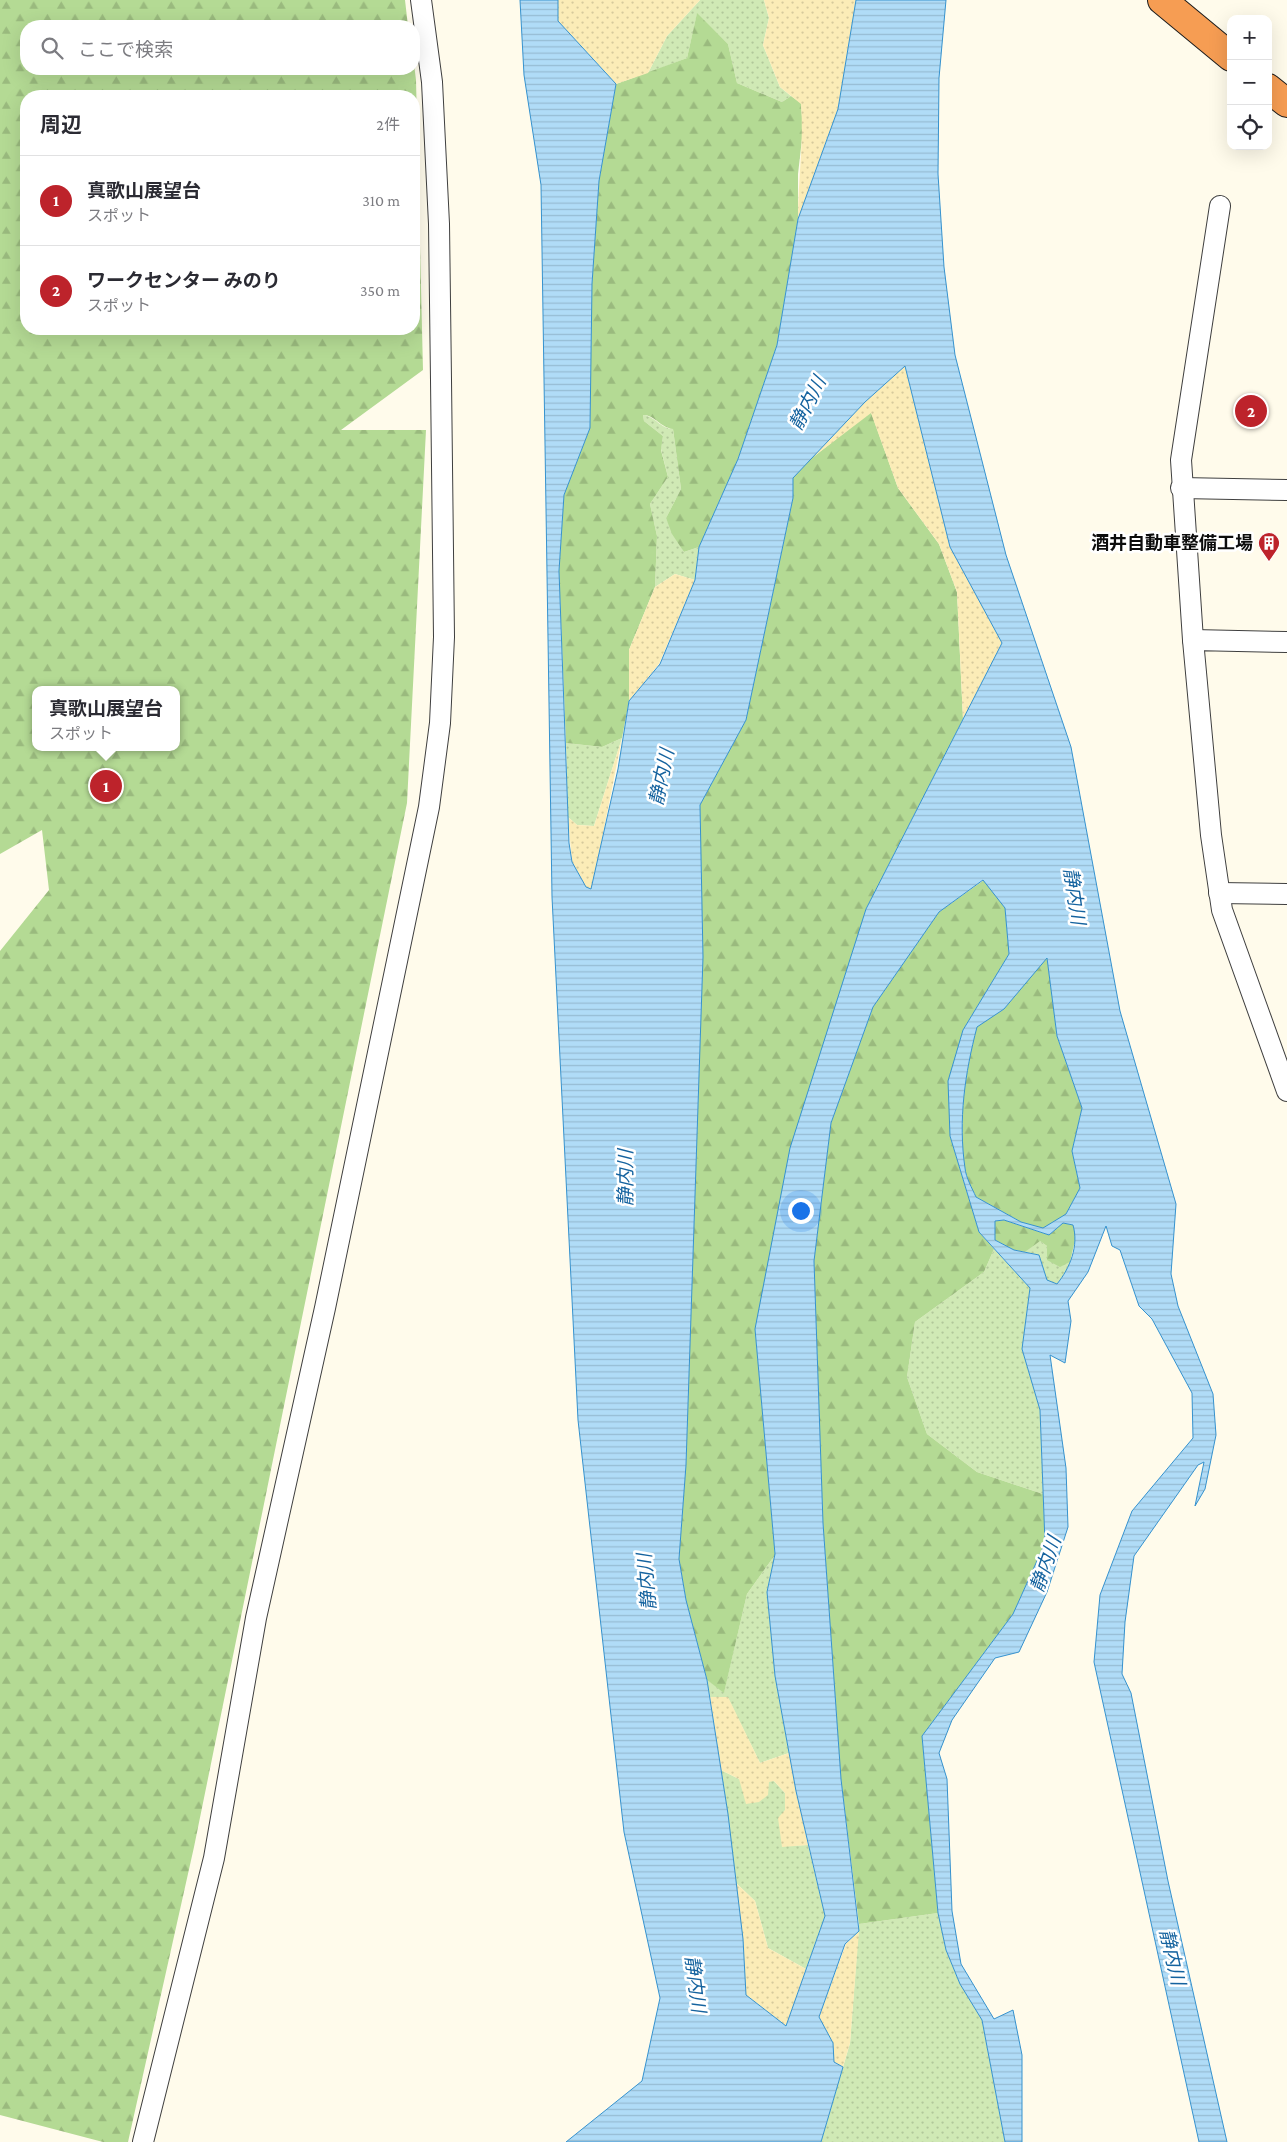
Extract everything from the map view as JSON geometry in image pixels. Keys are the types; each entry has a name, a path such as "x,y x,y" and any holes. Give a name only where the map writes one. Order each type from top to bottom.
{"highway":[{"path":"1162,0 1222,49"},
{"path":"1272,91 1287,103"}],"street":[{"path":"143,2142 214,1858 256,1618 325,1308 429,807 440,723 444,637 439,224 432,82 421,0"},
{"path":"1220,206 1180,460 1181,488 1211,835 1219,893 1222,910 1287,1091"},
{"path":"1181,488 1287,490"},
{"path":"1193,640 1287,642"},
{"path":"1219,893 1287,894"}],"green space":[{"path":"0,0 405,0 407,20 20,20 20,75 415,75 416,80 416,90 20,90 20,335 420,335 420,246 423,370 341,430 426,430 407,803 194,1847 128,2142 103,2142 0,2115 0,951 49,890 42,830 0,854"},
{"path":"700,0 764,0 769,18 763,45 780,87 791,96 782,102 737,83 728,44 697,14 687,58 648,73 667,36"},
{"path":"697,13 728,44 737,83 782,102 791,96 801,103 803,130 798,174 798,219 777,345 738,459 699,547 684,552 672,534 666,518 681,489 673,429 651,417 643,415 644,421 663,436 661,450 668,477 650,504 657,536 655,587 629,650 629,701 622,738 602,747 566,743 559,571 564,495 590,428 592,284 599,181 616,84 687,58"},
{"path":"871,412 898,488 939,544 957,592 963,719 866,909 755,1329 775,1555 747,1594 724,1693 707,1680 686,1600 679,1559 686,1465 703,957 700,805 746,720 793,498 793,478 808,461"},
{"path":"643,415 665,427 673,429 681,489 666,518 684,552 699,547 695,580 675,574 655,587 657,536 650,504 668,477 661,449 663,436 644,421"},
{"path":"622,738 594,826 577,825 568,817 566,743 602,747"},
{"path":"984,880 1005,908 1009,954 963,1030 950,1136 979,1232 994,1249 984,1272 915,1322 907,1377 927,1434 977,1472 1043,1494 1045,1543 1013,1614 922,1736 938,1913 859,1924 841,1779 823,1523 814,1261 831,1123 873,1007 939,912"},
{"path":"1047,957 1057,1036 1082,1108 1072,1151 1080,1188 1066,1214 1043,1229 1021,1222 976,1197 966,1172 962,1132 966,1079 977,1026 1004,1009"},
{"path":"1004,1220 1049,1235 1063,1223 1073,1225 1076,1236 1070,1262 1060,1267 1047,1260 1047,1246 1040,1241 1025,1252 1014,1250 995,1240 994,1221"},
{"path":"1039,1240 1047,1246 1060,1266 1070,1262 1068,1270 1057,1284 1047,1281 1039,1255 1025,1252"},
{"path":"994,1249 1030,1288 1022,1349 1040,1410 1043,1494 977,1472 927,1434 907,1377 915,1322 984,1272"},
{"path":"775,1555 767,1592 775,1676 789,1753 760,1763 728,1698 710,1697 707,1680 724,1692 747,1594"},
{"path":"721,1770 739,1779 774,1781 785,1793 782,1846 808,1845 825,1916 806,1969 768,1948 755,1901 736,1883"},
{"path":"938,1913 946,1950 960,1984 982,2020 1005,2142 821,2142 850,2043 859,1924"}],"sand":[{"path":"558,0 700,0 667,36 648,73 616,84 558,21"},
{"path":"764,0 856,0 838,109 798,219 802,133 801,104 780,87 763,45 769,18"},
{"path":"905,366 950,547 1002,643 963,719 957,592 939,544 898,488 871,413 808,461 865,402"},
{"path":"675,574 695,580 659,664 629,701 629,650 655,587"},
{"path":"622,738 592,889 586,887 572,862 568,817 577,825 594,826"},
{"path":"710,1697 728,1697 760,1763 789,1753 808,1845 782,1847 778,1818 785,1810 785,1793 774,1781 769,1782 768,1795 759,1802 746,1804 739,1779 721,1770"},
{"path":"736,1883 755,1901 768,1948 806,1969 786,2026 746,1995"},
{"path":"859,1931 850,2043 843,2067 834,2062 833,2043 819,2017 846,1944"}],"water":[{"name":"静内川","path":"520,0 558,0 558,21 616,84 599,181 592,284 590,428 564,495 559,571 569,843 572,862 586,887 591,889 618,769 629,701 660,664 695,580 699,547 738,459 777,345 798,219 838,109 856,0 946,0 939,78 938,174 944,267 955,355 1006,555 1071,747 1120,1011 1176,1204 1171,1274 1178,1306 1213,1394 1216,1435 1205,1489 1195,1506 1204,1462 1198,1465 1134,1556 1125,1622 1122,1674 1131,1693 1168,1881 1227,2142 1199,2142 1094,1662 1100,1595 1132,1511 1193,1438 1192,1393 1152,1319 1139,1306 1120,1250 1112,1246 1106,1226 1088,1272 1068,1301 1071,1321 1065,1363 1050,1355 1066,1468 1068,1527 1047,1592 1019,1652 995,1658 952,1720 939,1753 947,1779 952,1911 961,1964 994,2019 1013,2010 1022,2055 1022,2142 1005,2142 982,2020 960,1984 946,1950 938,1913 922,1736 1013,1614 1045,1543 1040,1410 1022,1349 1030,1288 979,1232 950,1136 948,1081 963,1030 1009,954 1005,908 983,880 939,912 873,1007 831,1123 814,1261 823,1523 841,1779 859,1931 845,1944 819,2017 833,2043 834,2062 843,2067 821,2142 566,2142 642,2081 660,1998 624,1832 578,1420 552,897 541,185 524,75","holes":["905,366 950,547 1002,643 866,909 790,1148 755,1329 775,1554 767,1592 775,1676 796,1791 825,1916 786,2026 746,1995 743,1939 728,1814 707,1680 686,1600 679,1559 686,1465 703,957 700,805 746,720 793,498 793,478 865,402","1047,958 1057,1036 1082,1108 1072,1151 1080,1188 1066,1214 1043,1228 1021,1222 976,1197 966,1172 962,1132 966,1079 977,1027 1004,1009","1004,1220 1049,1235 1063,1223 1073,1225 1075,1233 1074,1249 1066,1271 1057,1284 1047,1280 1039,1255 1014,1250 995,1240 995,1221"]}],"place":[{"name":"ワークセンター みのり","path":"1251,411"},
{"name":"酒井自動車整備工場","path":"1269,562"},
{"name":"真歌山展望台","path":"106,786"}]}
